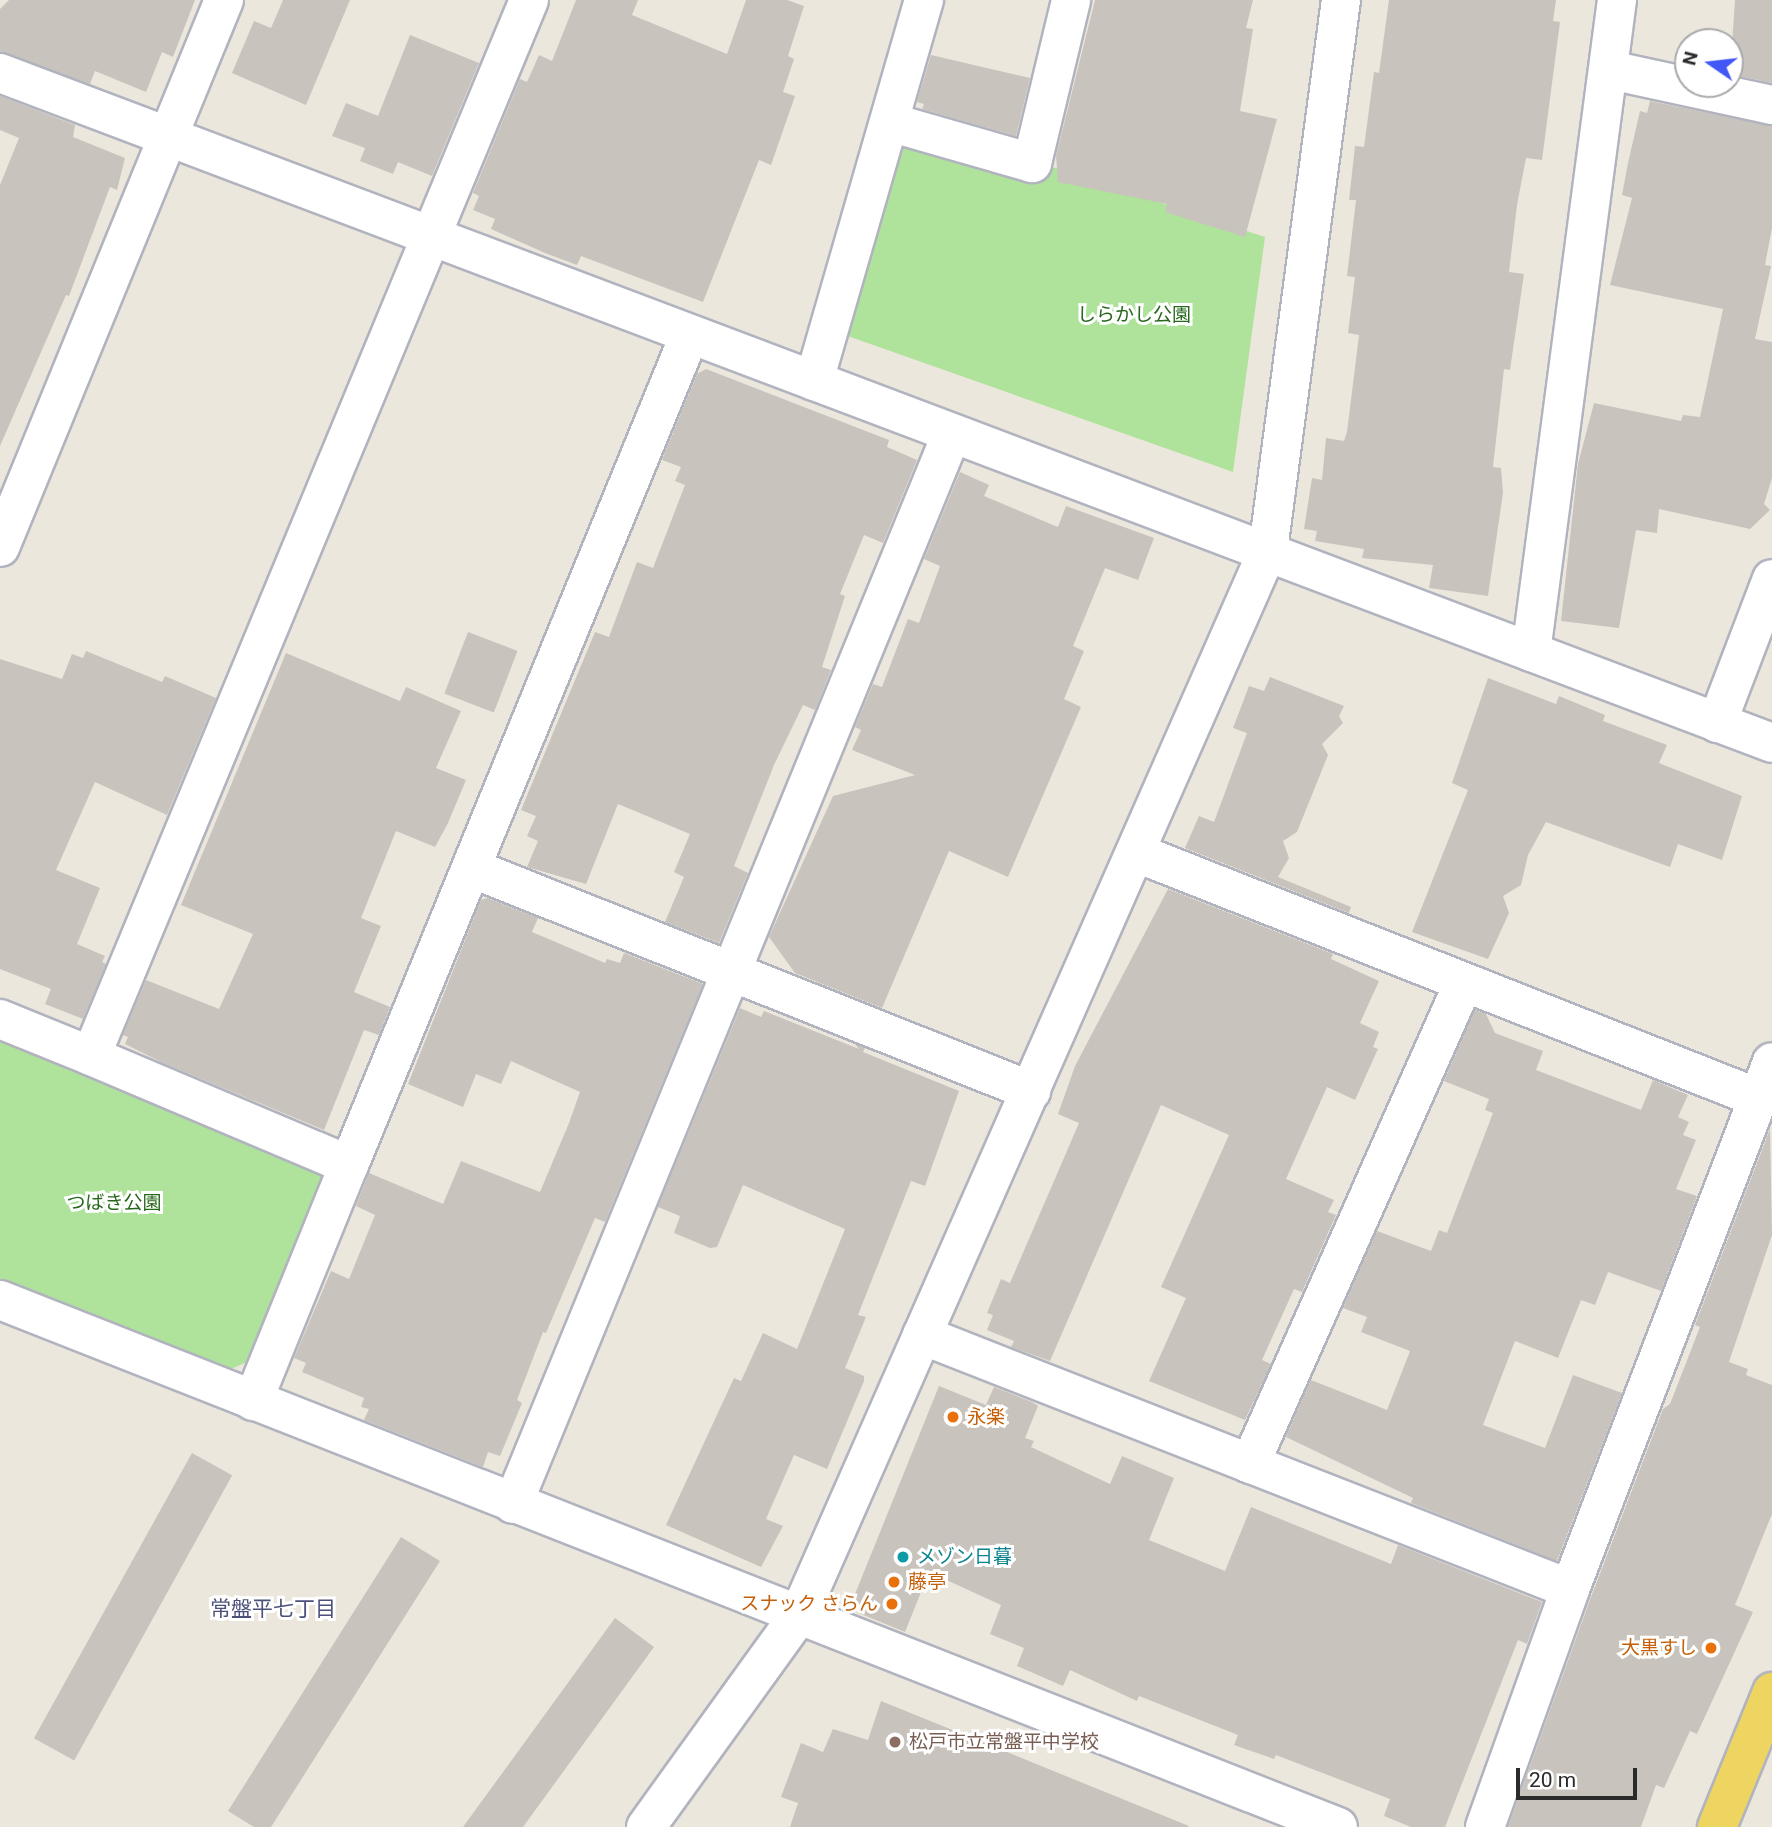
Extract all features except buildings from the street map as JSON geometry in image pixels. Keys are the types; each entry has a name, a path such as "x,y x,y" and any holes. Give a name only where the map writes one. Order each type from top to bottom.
{"main road":[{"path":"1717,1827 1772,1692"}],"street":[{"path":"0,547 224,0"},
{"path":"91,1056 529,0"},
{"path":"814,381 924,0"},
{"path":"889,122 1032,163 1071,0"},
{"path":"646,1827 799,1615 1137,853 1268,550 1341,0"},
{"path":"1531,652 1610,70 1617,0"},
{"path":"1610,70 1772,105"},
{"path":"0,73 1268,550 1772,743"},
{"path":"253,1401 690,334"},
{"path":"513,1504 952,433"},
{"path":"1717,723 1772,579"},
{"path":"1137,853 1758,1098"},
{"path":"471,868 1031,1090"},
{"path":"1250,1464 1464,982"},
{"path":"0,1019 349,1164"},
{"path":"1485,1827 1570,1589 1772,1062"},
{"path":"0,1300 1338,1827"},
{"path":"922,1335 1570,1589"}],"green space":[{"name":"しらかし公園","path":"901,117 1265,237 1233,472 842,334"},
{"name":"つばき公園","path":"0,1033 317,1164 322,1179 249,1361 229,1370 0,1279"}],"place":[{"name":"永楽","path":"953,1417"},
{"name":"メゾン日暮","path":"903,1557"},
{"name":"藤亭","path":"894,1582"},
{"name":"スナック さらん","path":"892,1604"},
{"name":"大黒すし","path":"1711,1648"},
{"name":"松戸市立常盤平中学校","path":"895,1742"}],"district":[{"name":"常盤平七丁目","path":"273,1609"}]}
